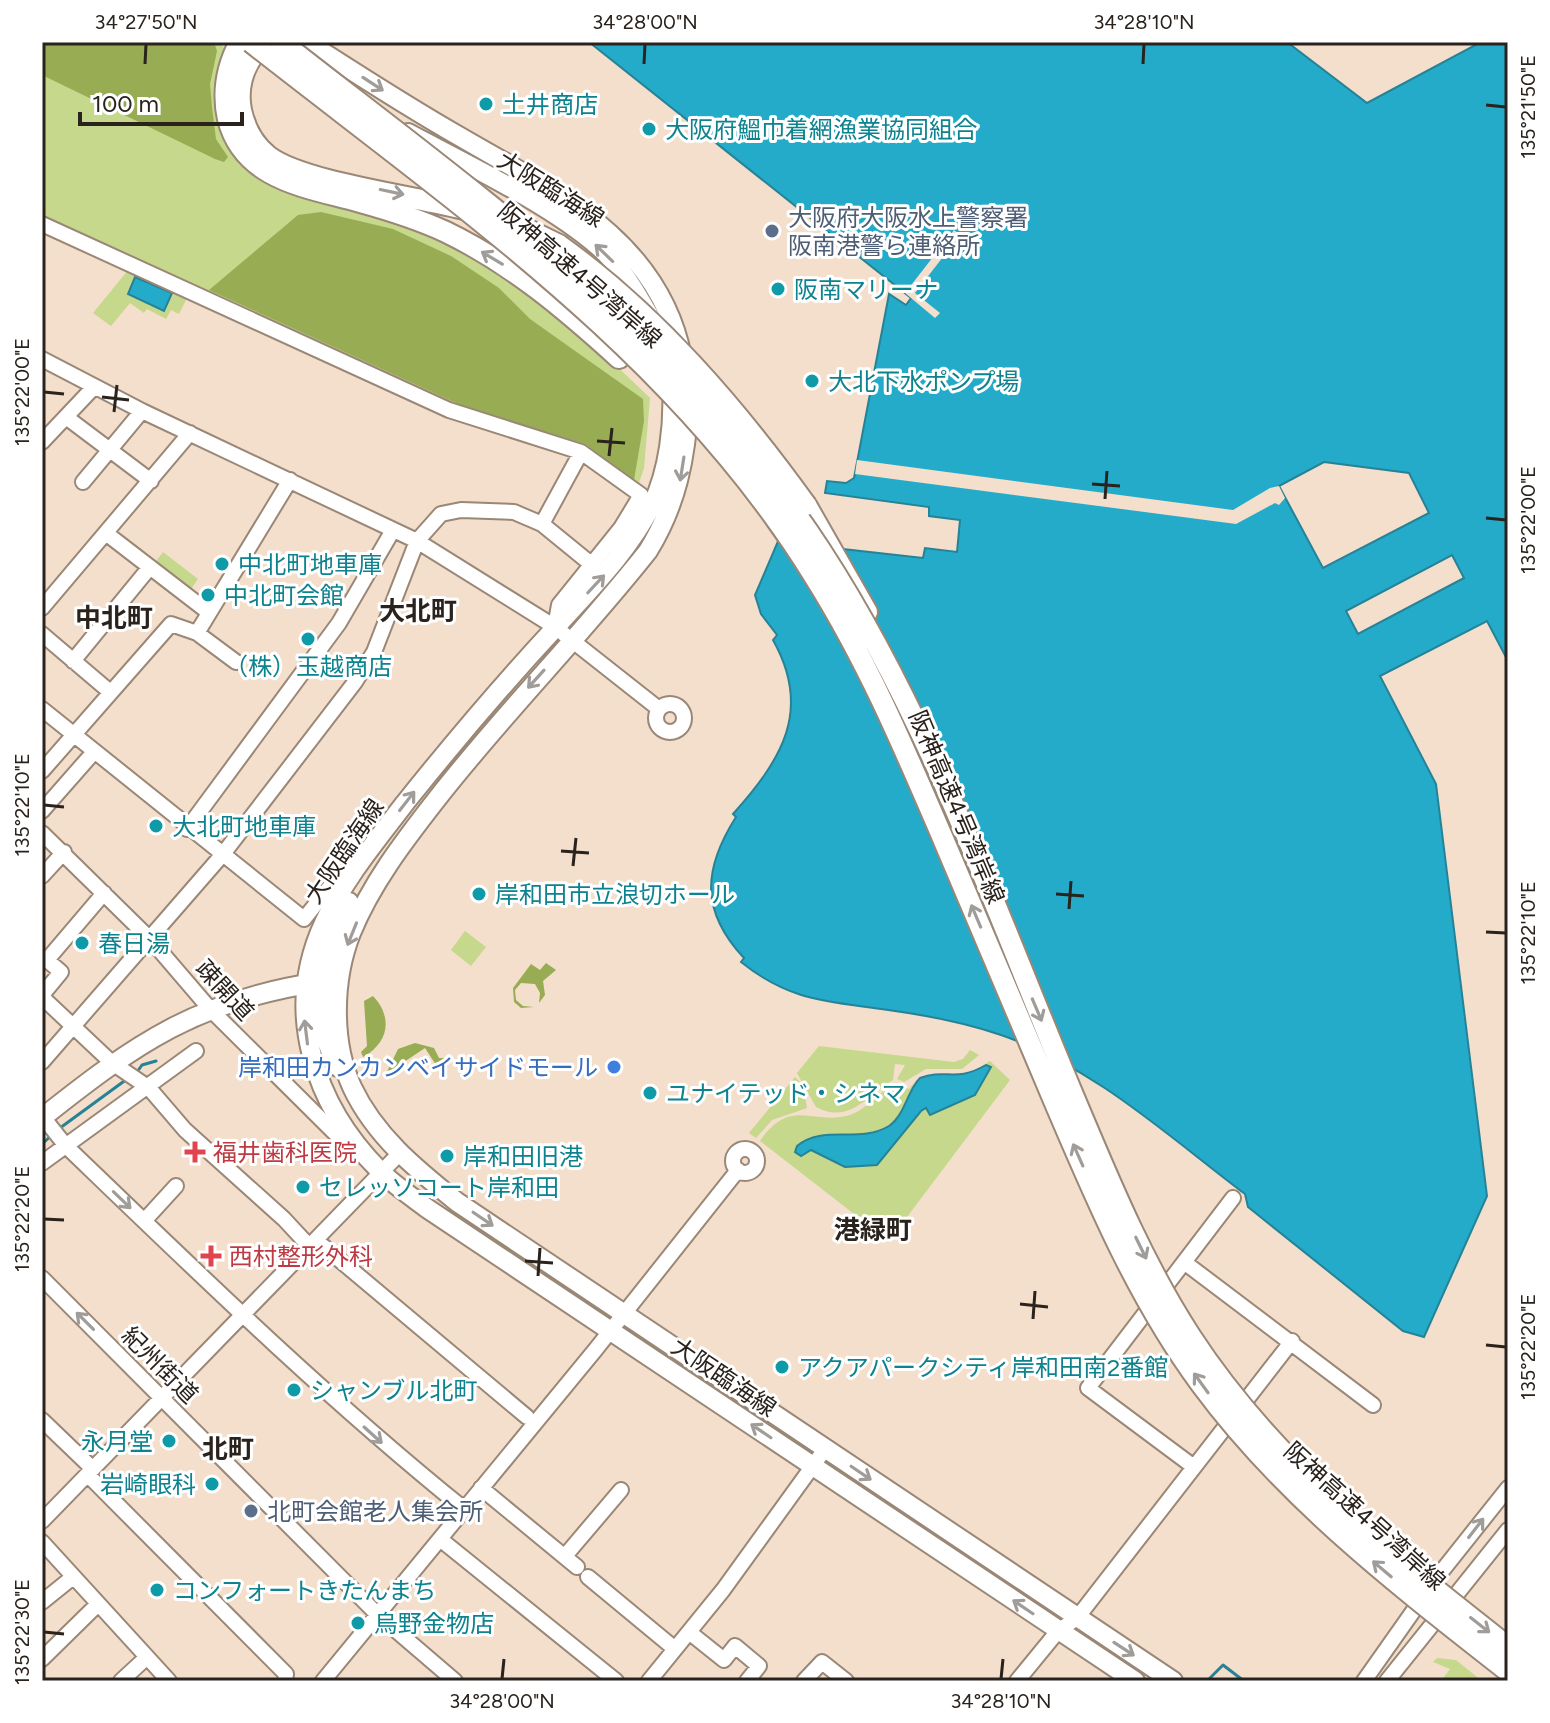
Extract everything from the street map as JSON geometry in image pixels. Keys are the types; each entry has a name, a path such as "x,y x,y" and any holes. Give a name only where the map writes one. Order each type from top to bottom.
{"highway":[{"name":"阪神高速4号湾岸線","path":"281,42 557,261 679,373 722,420 796,515 857,610 894,678 1117,1199 1191,1337 1239,1402 1311,1483 1411,1570 1508,1647"},
{"name":"阪神高速4号湾岸線","path":"251,44 495,233 597,320 702,426 783,529 868,671 1100,1206 1172,1342 1226,1417 1297,1495 1508,1671"},
{"path":"251,44 243,74 240,104 249,135 269,157 298,171 524,226 559,245 600,277 670,342 770,455 836,553 864,603 894,678"},
{"path":"251,44 228,69 226,89 231,129 240,146 267,173 307,189 421,221 498,261 543,291 703,437 783,529"}],"main road":[{"name":"大阪臨海線","path":"307,42 403,104 578,205 633,254 666,309 679,341 689,403 679,488 667,521 648,551 504,714 404,841 363,907 343,956 338,980 338,1025 351,1085 374,1124 399,1154 457,1202 1173,1681"},
{"name":"大阪臨海線","path":"251,44 486,175 581,234 608,256 636,292 671,362 673,403 661,479 629,545 437,763 364,856 324,923 306,1040 333,1110 381,1172 508,1264 1135,1681"},
{"path":"351,1085 327,1045 313,983 351,897 391,843 404,841"},
{"path":"53,1130 111,1062 210,1009 255,993 313,983"}],"street":[{"path":"42,224 449,410 581,452 641,495 621,528 559,605 555,627"},
{"path":"42,359 142,411 417,541 555,627 659,709"},
{"path":"42,442 94,387"},
{"path":"83,482 142,411"},
{"path":"66,417 151,481"},
{"path":"42,608 48,590 107,534 190,433"},
{"path":"542,524 579,456"},
{"path":"197,633 207,611 290,480"},
{"path":"42,1062 223,854 374,652 417,541 431,522 450,510 514,512 542,524 591,564"},
{"path":"187,829 339,623 393,530"},
{"path":"107,534 207,611"},
{"path":"73,661 150,567"},
{"path":"42,771 109,691 171,624 197,633 236,662"},
{"path":"42,634 109,691"},
{"path":"42,709 187,829 304,919 335,880 364,856"},
{"path":"42,811 93,753"},
{"name":"疎開道","path":"42,833 150,939 210,1009 362,1160 381,1172"},
{"path":"42,876 64,852"},
{"path":"104,893 47,960 61,972 42,996 111,1062 149,1088 185,1130 284,1219 527,1417"},
{"path":"42,1163 53,1130 149,1088 196,1051"},
{"path":"53,1130 242,1317 393,1453 464,1509"},
{"path":"42,1521 316,1246 399,1154"},
{"path":"323,1681 738,1170"},
{"path":"144,1221 176,1186"},
{"path":"1194,1467 1088,1388 1233,1198"},
{"path":"1184,1262 1373,1405"},
{"name":"紀州街道","path":"42,1278 378,1615 455,1681"},
{"path":"1017,1681 1058,1631 1077,1618 1292,1341"},
{"path":"42,1420 286,1674 285,1681"},
{"path":"649,1681 825,1449"},
{"path":"481,1488 577,1567"},
{"path":"1364,1681 1438,1576 1508,1488"},
{"path":"565,1556 621,1490"},
{"path":"1387,1681 1508,1530"},
{"path":"440,1539 616,1681"},
{"path":"42,1542 169,1681"},
{"path":"42,1602 73,1577"},
{"path":"588,1577 675,1649"},
{"path":"42,1659 97,1605"},
{"path":"689,1632 724,1660 735,1646 759,1666 747,1681"},
{"path":"121,1681 147,1657"},
{"path":"804,1681 822,1662 846,1681"}],"green space":[{"path":"42,42 220,42 224,48 218,100 220,117 231,147 255,175 289,194 410,225 476,257 508,277 568,323 650,398 644,468 637,489 582,449 466,411 42,220"},
{"path":"42,42 214,42 217,51 210,84 212,107 216,139 228,157 224,162 215,159 42,75"},
{"path":"321,212 393,229 451,256 499,288 530,319 643,399 644,421 634,480 585,444 467,408 209,290 298,215"},
{"path":"129,269 188,296 179,314 171,310 166,319 147,309 144,313 130,303 111,326 93,313"},
{"path":"163,552 198,579 189,592 154,564"},
{"path":"465,931 486,947 471,966 451,950"},
{"path":"546,963 556,970 543,981 545,995 539,1003 540,993 535,984 521,983 515,990 516,1000 523,1006 534,1007 521,1008 514,1002 513,988 531,964 540,970"},
{"path":"373,996 384,1012 385,1029 378,1045 363,1057 361,1052 367,1046 364,1001"},
{"path":"415,1043 434,1048 439,1058 445,1058 438,1068 425,1048 386,1074 398,1049"},
{"path":"819,1046 954,1062 963,1059 970,1050 979,1055 962,1069 926,1069 904,1082 897,1079 905,1065 895,1064 893,1080 858,1106 828,1112 816,1107 797,1073"},
{"path":"990,1061 1010,1080 889,1241 760,1141 771,1127 792,1116 850,1115 892,1087 909,1089 926,1076 965,1073"},
{"path":"795,1077 803,1085 807,1108 772,1120 756,1138 749,1133"},
{"path":"1437,1658 1456,1660 1482,1681 1441,1681 1450,1669 1433,1662"}],"water":[{"path":"589,42 1287,42 1367,103 1481,42 1508,42 1508,661 1487,621 1380,676 1436,784 1487,1196 1424,1337 1403,1331 1248,1207 1245,1194 1129,1105 1068,1065 1001,1035 974,1027 916,1014 811,998 794,992 759,975 741,962 744,958 720,923 713,906 711,889 717,854 736,817 733,814 777,754 791,712 785,666 773,640 777,635 761,614 755,595 779,539 818,512 843,549 923,558 925,548 957,552 960,520 929,516 929,507 825,493 827,481 846,483 854,478 889,294 906,305 911,298","holes":["1324,462 1409,473 1429,513 1323,568 1279,486","1452,555 1464,578 1358,634 1346,611"]},
{"path":"135,277 172,293 164,311 128,294"},
{"path":"986,1065 991,1067 975,1095 930,1115 926,1108 921,1111 877,1165 845,1167 811,1150 801,1156 795,1152 797,1146 818,1136 866,1134 889,1126 899,1116 920,1078 966,1073"}],"pier":[{"path":"954,230 960,235 915,293 940,313 935,318 905,293"},
{"path":"857,460 1233,510 1270,488 1279,486 1285,498 1279,505 1275,503 1236,524 855,474"}],"waterway":[{"path":"137,1072 142,1065 156,1061"},
{"path":"60,1128 127,1079"},
{"path":"42,1144 51,1136"},
{"path":"1207,1681 1223,1665 1244,1681"}],"place":[{"name":"土井商店","path":"486,104"},
{"name":"大阪府鰮巾着網漁業協同組合","path":"649,129"},
{"name":"大阪府大阪水上警察署 阪南港警ら連絡所","path":"772,231"},
{"name":"阪南マリーナ","path":"778,289"},
{"name":"大北下水ポンプ場","path":"812,381"},
{"name":"中北町地車庫","path":"222,564"},
{"name":"中北町会館","path":"208,595"},
{"name":"（株）玉越商店","path":"308,639"},
{"name":"大北町地車庫","path":"156,826"},
{"name":"岸和田市立浪切ホール","path":"479,894"},
{"name":"春日湯","path":"82,943"},
{"name":"岸和田カンカンベイサイドモール","path":"614,1067"},
{"name":"ユナイテッド・シネマ","path":"650,1093"},
{"name":"福井歯科医院","path":"195,1152"},
{"name":"岸和田旧港","path":"447,1156"},
{"name":"セレッソコート岸和田","path":"303,1187"},
{"name":"西村整形外科","path":"211,1256"},
{"name":"アクアパークシティ岸和田南2番館","path":"782,1367"},
{"name":"シャンブル北町","path":"294,1390"},
{"name":"永月堂","path":"169,1441"},
{"name":"岩崎眼科","path":"212,1484"},
{"name":"北町会館老人集会所","path":"251,1511"},
{"name":"コンフォートきたんまち","path":"157,1590"},
{"name":"烏野金物店","path":"358,1623"}],"district":[{"name":"大北町","path":"418,611"},
{"name":"中北町","path":"114,618"},
{"name":"港緑町","path":"873,1230"},
{"name":"北町","path":"228,1449"}]}
